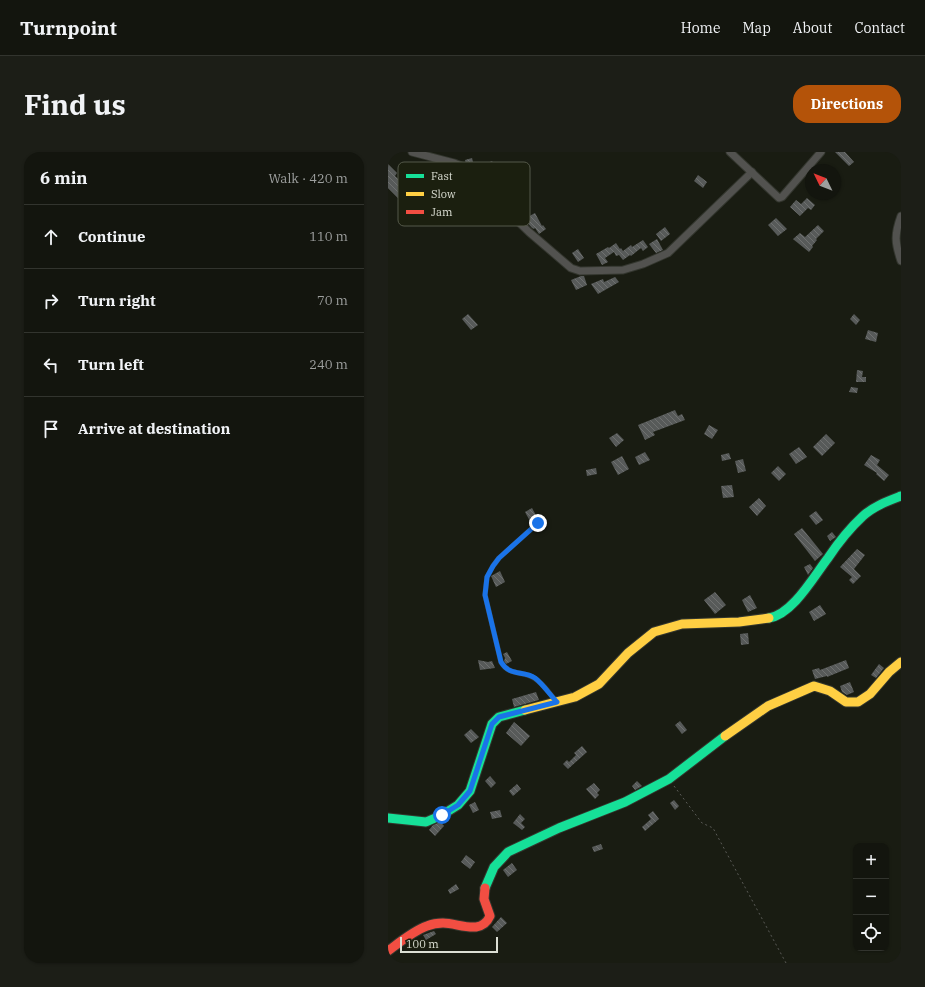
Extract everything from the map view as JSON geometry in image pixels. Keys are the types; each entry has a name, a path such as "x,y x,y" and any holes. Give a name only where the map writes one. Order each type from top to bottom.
{"street":[{"path":"412,152 450,162"},
{"path":"730,152 777,197 781,198 821,152"},
{"path":"523,226 571,268 580,271 623,270 643,264 668,253 752,172"},
{"path":"901,216 895,243 901,261"},
{"path":"388,818 426,822 442,815 458,805 470,791 492,724 499,717 575,697 599,684 628,653 654,632 682,624 761,620 773,616 787,608 803,593 837,546 864,515 878,505 901,496"},
{"path":"388,951 402,940 428,926 442,923 475,927 486,925 490,916 484,899 485,888 494,867 508,852 559,828 625,802 669,779 709,748 768,706 814,686 830,691 846,702 858,702 870,694 889,672 901,662"}],"lane":[{"path":"538,523 499,558 493,566 487,577 485,595 501,662 504,667 513,672 534,678 557,702"}],"path":[{"path":"669,779 702,823 713,828 786,963"}],"building":[{"path":"835,152 845,152 854,162 849,166"},
{"path":"472,158 473,162 466,162 465,160"},
{"path":"388,164 397,173 395,176 398,179 398,198 388,188"},
{"path":"698,175 707,182 703,188 694,181"},
{"path":"796,200 801,204 805,200 809,200 815,205 811,210 808,208 800,216 790,207"},
{"path":"535,213 542,226 543,225 546,229 539,234 535,228 534,229 530,226 530,216"},
{"path":"776,218 787,229 778,236 768,225"},
{"path":"818,225 824,231 816,239 817,240 809,252 793,239 800,233 805,237"},
{"path":"665,227 670,234 661,241 656,234"},
{"path":"657,239 663,250 656,253 649,244"},
{"path":"643,240 648,247 643,251 641,248 623,260 619,255 616,256 614,252 605,258 608,262 602,265 596,254 616,243 623,251 631,245 632,247"},
{"path":"578,249 584,258 578,262 572,253"},
{"path":"584,276 587,285 576,290 571,280"},
{"path":"615,277 619,282 598,294 591,284 603,279 604,282"},
{"path":"468,314 478,325 471,330 462,319"},
{"path":"854,314 860,320 856,325 850,319"},
{"path":"868,330 878,333 876,342 865,339"},
{"path":"857,370 863,371 862,377 866,377 866,382 856,382"},
{"path":"851,387 858,388 857,393 849,392"},
{"path":"675,410 678,416 682,414 685,420 653,432 655,435 645,440 638,425"},
{"path":"709,425 718,430 712,439 704,434"},
{"path":"617,433 624,440 616,447 609,438"},
{"path":"826,434 835,443 822,456 813,447"},
{"path":"799,447 807,457 796,464 789,454"},
{"path":"645,452 650,460 639,465 635,457"},
{"path":"729,453 731,459 722,461 721,455"},
{"path":"871,455 880,460 877,465 889,475 884,481 876,474 877,473 864,465"},
{"path":"622,456 629,469 618,475 611,462"},
{"path":"743,459 746,471 738,473 735,461"},
{"path":"778,466 786,474 779,481 771,473"},
{"path":"596,468 597,474 587,476 586,470"},
{"path":"732,485 734,497 723,498 721,486"},
{"path":"759,498 766,506 757,516 749,507"},
{"path":"532,508 538,519 531,523 525,512"},
{"path":"816,511 823,520 816,525 809,516"},
{"path":"802,528 823,554 815,561 794,534"},
{"path":"832,532 836,537 830,541 827,536"},
{"path":"857,549 865,555 854,569 861,576 853,584 849,580 852,577 840,567"},
{"path":"810,564 813,568 808,575 804,567"},
{"path":"500,571 505,582 496,587 491,576"},
{"path":"715,592 726,605 715,614 704,600"},
{"path":"750,595 757,608 748,612 742,600"},
{"path":"820,605 826,614 814,621 809,612"},
{"path":"748,633 749,644 741,645 740,634"},
{"path":"507,652 512,661 506,664 503,654"},
{"path":"478,660 488,662 492,661 495,668 480,670"},
{"path":"846,660 849,668 827,677 815,679 812,670 819,668 820,670"},
{"path":"879,664 884,668 876,678 871,675"},
{"path":"850,682 854,692 847,695 842,692 840,686"},
{"path":"536,692 539,700 514,707 512,699"},
{"path":"680,721 687,730 682,734 675,725"},
{"path":"514,722 530,736 521,746 506,733"},
{"path":"471,729 479,737 471,743 464,735"},
{"path":"582,746 587,752 568,769 563,764 567,760 569,762 576,755 574,753"},
{"path":"490,776 496,783 491,788 485,781"},
{"path":"637,781 642,786 635,790 632,786"},
{"path":"594,783 600,790 597,793 599,795 595,799 586,789"},
{"path":"517,784 521,789 513,796 509,791"},
{"path":"674,800 679,806 675,810 670,803"},
{"path":"475,802 479,810 473,813 469,805"},
{"path":"500,810 502,817 492,819 490,812"},
{"path":"653,811 659,819 645,831 642,827 651,819 648,815"},
{"path":"520,814 525,819 521,823 525,827 522,830 513,823"},
{"path":"440,822 444,826 435,836 429,830 433,825"},
{"path":"601,844 603,849 594,852 592,847"},
{"path":"466,855 475,862 470,869 461,862"},
{"path":"512,863 517,870 508,877 503,870"},
{"path":"456,884 459,889 450,894 448,890"},
{"path":"501,917 507,923 497,932 492,927"},
{"path":"434,931 436,934 426,940 423,935"}],"traffic: fast":[{"path":"769,618 778,615 795,602 810,584 840,541 867,512 901,496"},
{"path":"388,818 426,822 442,815 458,805 470,791 492,724 499,717 525,710"},
{"path":"485,888 494,867 508,852 559,828 625,802 669,779 725,736"}],"traffic: slow":[{"path":"525,710 575,697 599,684 628,653 654,632 682,624 739,622 769,618"},
{"path":"725,736 768,706 814,686 830,691 846,702 858,702 870,694 889,672 901,662"}],"traffic: jam":[{"path":"388,951 402,940 422,928 437,923 469,927 481,926 490,916 484,899 485,888"}],"route":[{"path":"442,815 458,805 470,791 492,724 499,717 557,702 534,678 513,672 504,667 501,662 485,595 487,577 493,566 499,558 538,523"}]}
